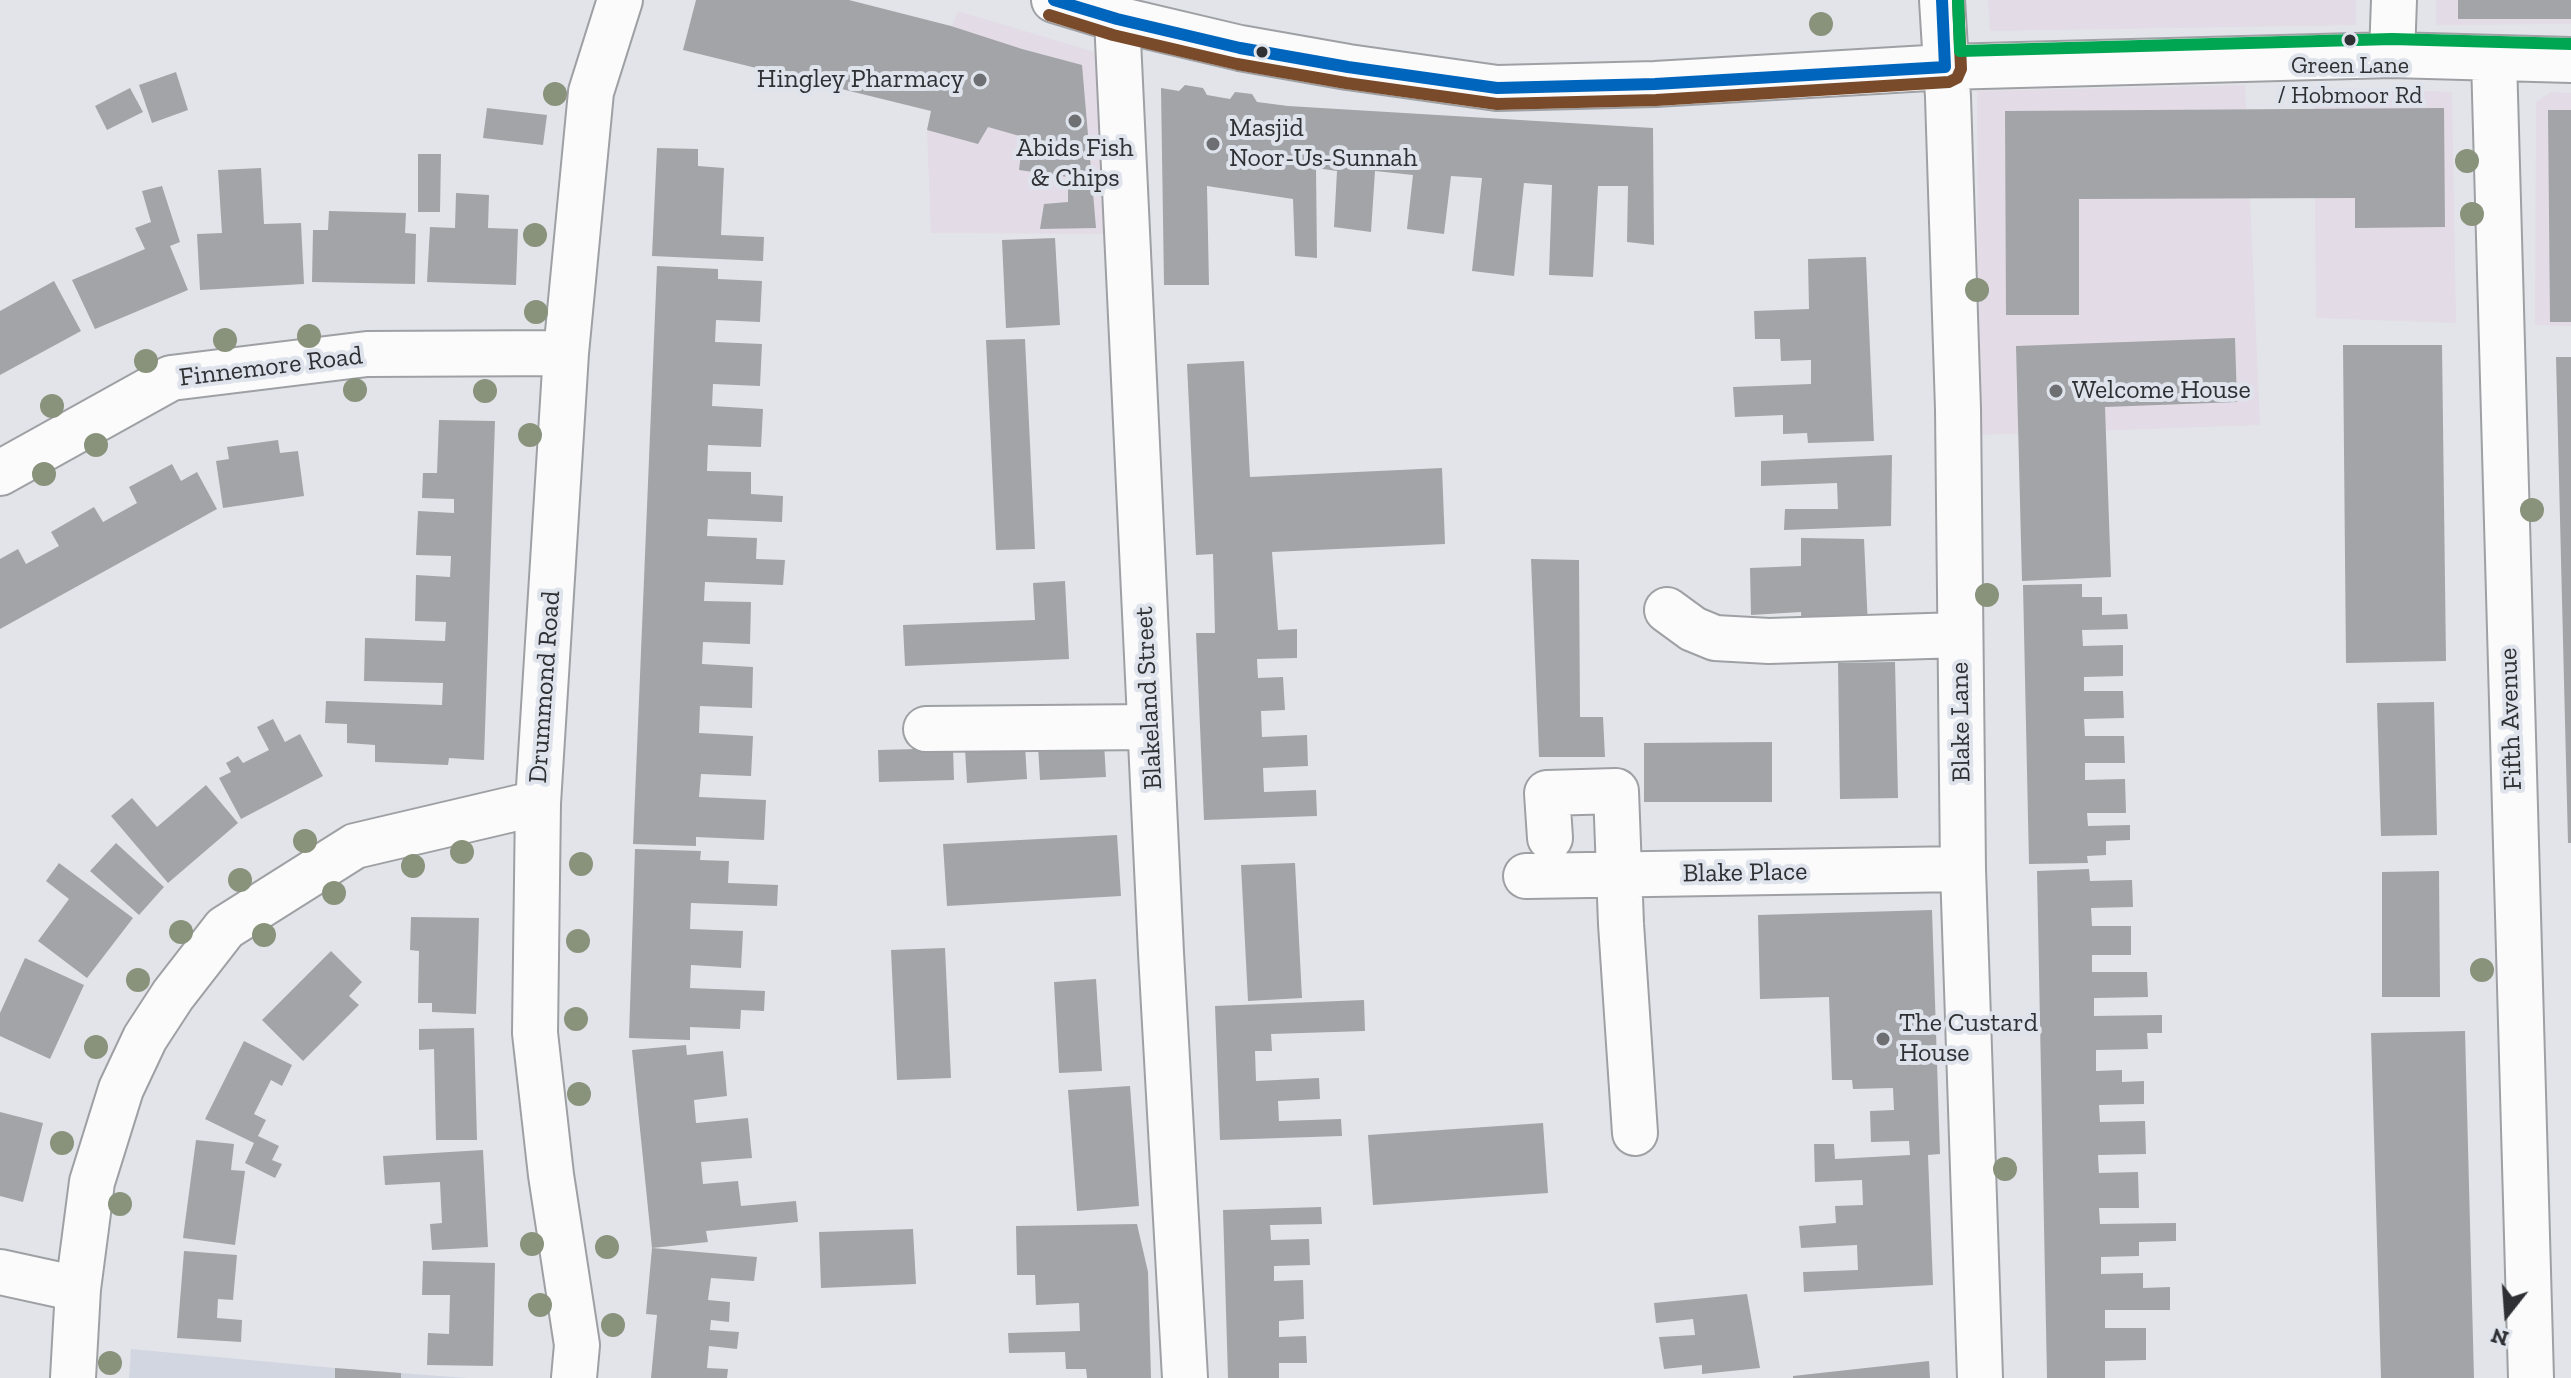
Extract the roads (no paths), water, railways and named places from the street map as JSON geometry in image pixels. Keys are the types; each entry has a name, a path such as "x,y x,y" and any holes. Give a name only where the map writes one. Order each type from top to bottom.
{"street":[{"name":"Drummond Road","path":"574,1378 577,1345 551,1175 535,1033 538,803 566,353 591,92 620,0"},
{"path":"1054,0 1117,19 1240,48 1497,88 1655,84 1945,67 2392,55 2571,60"},
{"name":"Blake Lane","path":"1942,0 1957,393 1963,869 1980,1378"},
{"path":"2392,55 2394,0"},
{"name":"Blakeland Street","path":"1117,19 1150,727 1185,1378"},
{"name":"Fifth Avenue","path":"2494,59 2531,1378"},
{"name":"Finnemore Road","path":"0,473 171,378 367,354 566,353"},
{"path":"1667,610 1693,629 1715,638 1769,641 1960,635"},
{"path":"926,729 1150,727"},
{"path":"1550,838 1547,793 1616,791 1635,1133"},
{"path":"73,1378 78,1289 92,1182 121,1089 145,1038 173,995 225,928 355,846 538,803"},
{"name":"Blake Place","path":"1526,876 1963,869"},
{"path":"0,1272 78,1289"}],"place":[{"name":"Green Lane / Hobmoor Rd","path":"2350,40"},
{"name":"Hingley Pharmacy","path":"980,80"},
{"name":"Abids Fish & Chips","path":"1075,121"},
{"name":"Masjid Noor-Us-Sunnah","path":"1213,144"},
{"name":"Welcome House","path":"2056,391"},
{"name":"The Custard House","path":"1883,1039"}]}
